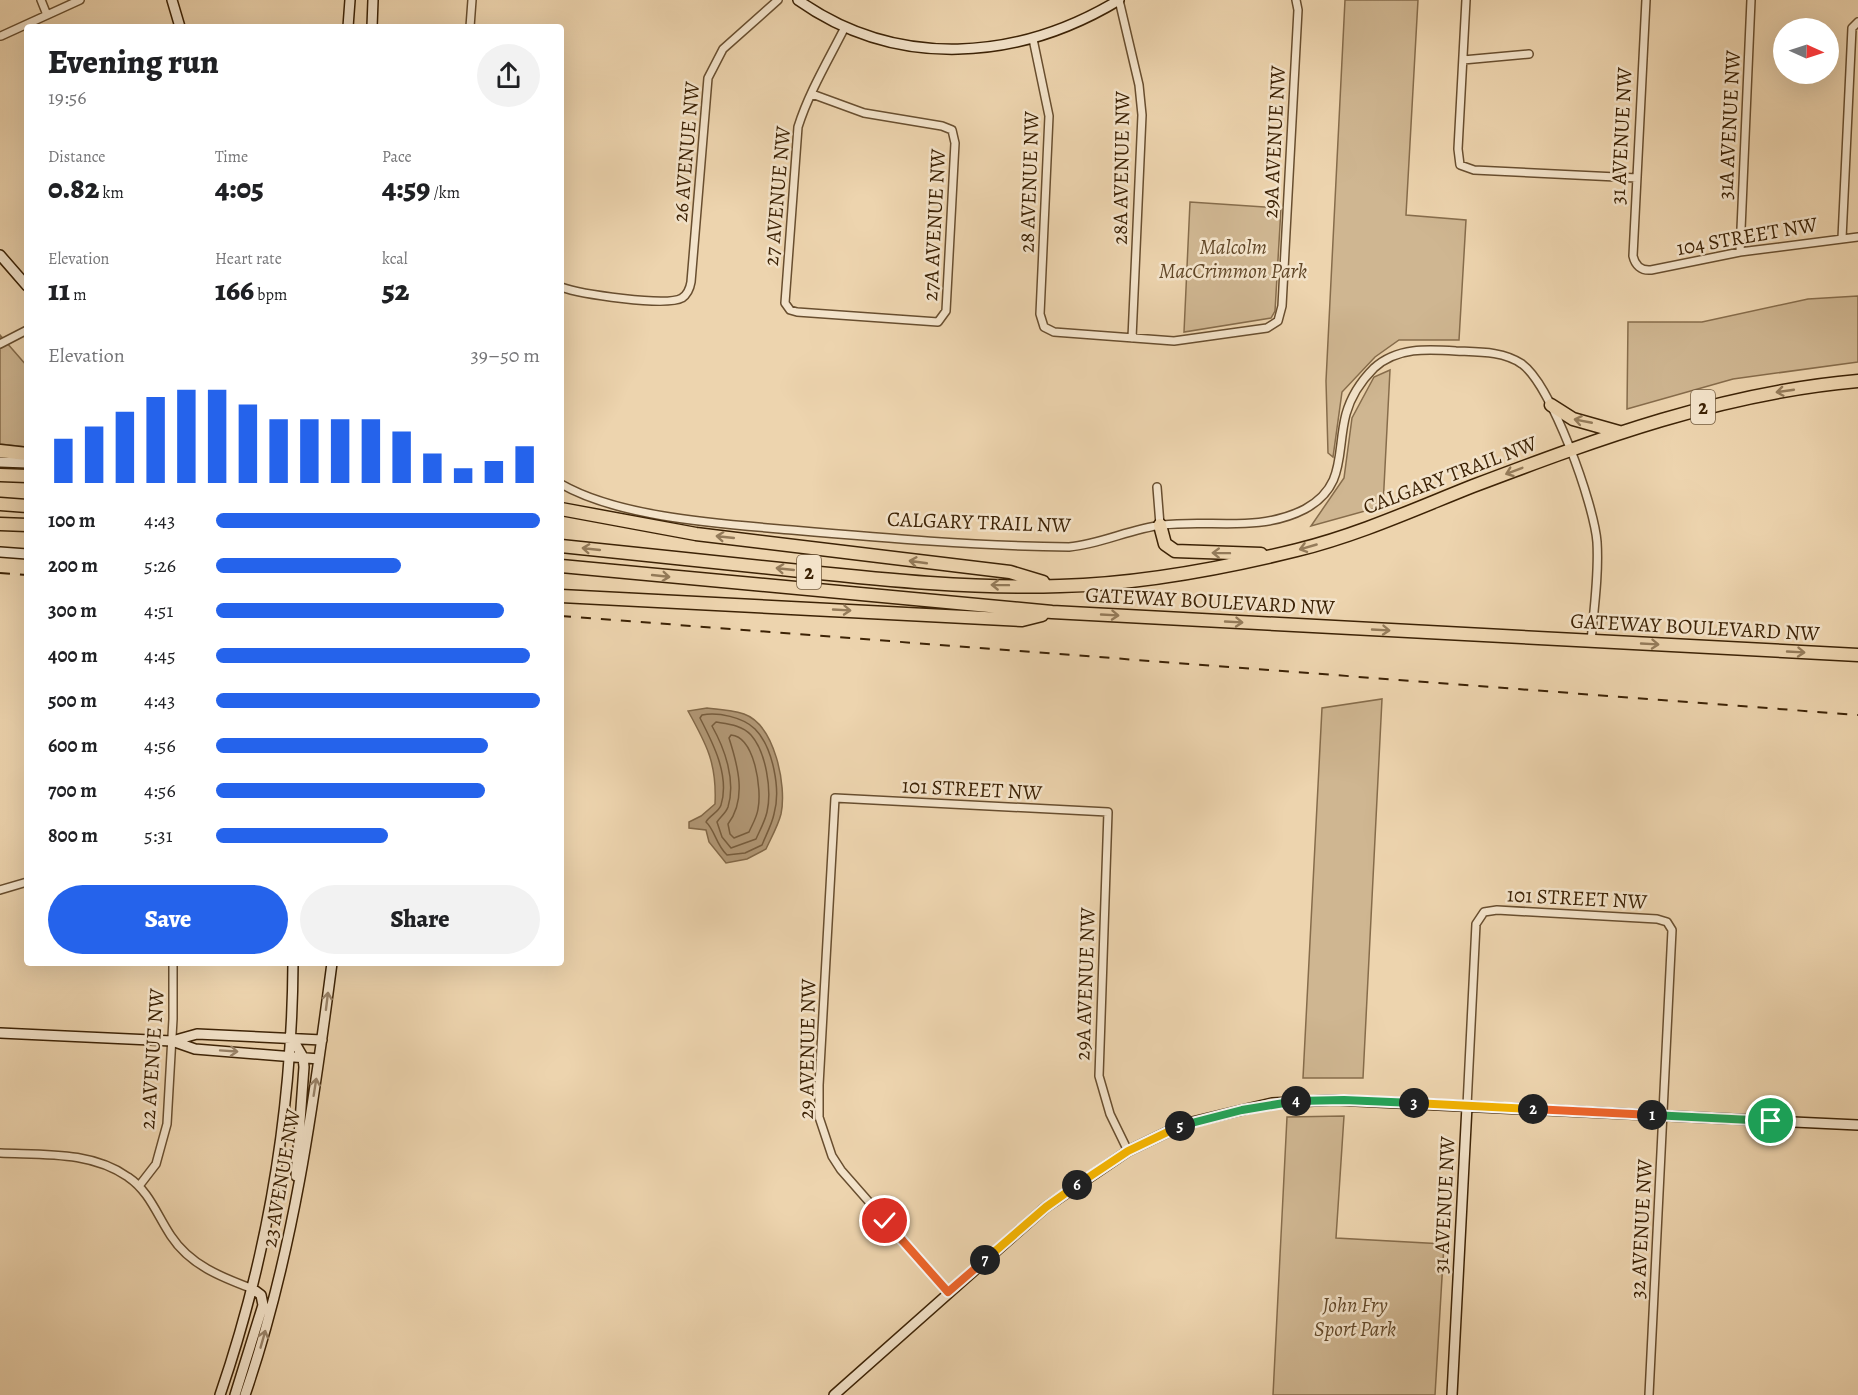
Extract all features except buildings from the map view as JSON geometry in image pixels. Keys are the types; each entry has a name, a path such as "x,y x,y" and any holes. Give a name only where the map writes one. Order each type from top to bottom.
{"highway":[{"name":"CALGARY TRAIL NW","path":"564,546 930,583 1058,586 1166,576 1280,554 1384,522 1568,450 1695,408 1752,396 1858,381"},
{"path":"1551,405 1573,419 1619,432"},
{"path":"0,451 24,454"},
{"path":"0,475 24,476"},
{"path":"0,504 24,506"},
{"path":"564,510 696,534 1010,572 1058,586"},
{"path":"0,524 24,525"},
{"path":"1160,525 1165,544 1175,551 1280,554"},
{"name":"GATEWAY BOULEVARD NW","path":"564,566 1052,612 1858,656"},
{"path":"564,596 1022,620 1052,612"}],"main road":[{"path":"172,0 179,24"},
{"path":"348,24 350,0"},
{"path":"372,24 374,0"},
{"path":"798,0 845,27 883,40 947,49 986,48 1033,39 1075,24 1119,0"},
{"path":"0,255 24,283"},
{"path":"0,462 24,463"},
{"path":"0,552 24,554"},
{"name":"23 AVENUE NW","path":"220,1395 253,1289 277,1174 292,1038 293,966"},
{"name":"23 AVENUE NW","path":"245,1395 273,1303 292,1223 320,1059 332,966"},
{"path":"0,1033 172,1041 195,1049 320,1059"},
{"path":"172,1041 197,1034 322,1040"},
{"path":"292,1038 303,1058 292,1223"},
{"path":"834,1395 1046,1207 1128,1151 1184,1124 1272,1103 1344,1100 1858,1125"},
{"name":"31 AVENUE NW","path":"1452,1395 1467,1106"},
{"path":"235,1395 263,1305 261,1295 253,1289"}],"street":[{"path":"40,0 47,15"},
{"path":"27,24 80,0"},
{"path":"470,24 472,0"},
{"name":"26 AVENUE NW","path":"564,288 582,293 667,302 684,297 692,282 705,94 711,69 723,49 778,0"},
{"name":"28A AVENUE NW","path":"1119,0 1139,85 1142,115 1132,338"},
{"name":"29A AVENUE NW","path":"1132,338 1174,341 1267,328 1278,321 1282,312 1284,282 1296,0"},
{"path":"1466,0 1458,149 1460,165 1474,170 1637,178"},
{"name":"31 AVENUE NW","path":"1642,269 1636,264 1633,256 1646,0"},
{"name":"31A AVENUE NW","path":"1740,252 1752,0"},
{"path":"1842,238 1856,23"},
{"path":"1,36 24,26"},
{"name":"27 AVENUE NW","path":"845,27 812,94 797,134 785,299 787,307 797,312 933,323 941,320"},
{"name":"28 AVENUE NW","path":"1033,39 1049,116 1040,314 1044,327 1053,332 1132,338"},
{"path":"1463,60 1529,54"},
{"name":"27A AVENUE NW","path":"812,94 864,113 942,126 952,130 956,143 946,311 941,320"},
{"name":"104 STREET NW","path":"1642,269 1651,270 1740,252 1858,237"},
{"path":"0,344 24,332"},
{"name":"CALGARY TRAIL NW","path":"564,485 603,502 681,517 748,526 906,540 1069,547 1160,525 1248,524 1281,518 1314,503 1330,486 1340,463 1345,418 1354,394 1377,366 1400,354 1427,349 1506,356 1532,373 1551,405 1568,450"},
{"path":"1568,450 1591,509 1597,542 1591,641"},
{"path":"1157,487 1160,525"},
{"name":"101 STREET NW","path":"835,798 1108,812"},
{"name":"29 AVENUE NW","path":"835,798 819,1085 821,1130 841,1170 948,1292"},
{"name":"29A AVENUE NW","path":"1108,812 1099,1076 1110,1114 1128,1151"},
{"path":"0,890 24,883"},
{"name":"101 STREET NW","path":"1484,912 1493,910 1586,915 1657,919 1667,922"},
{"name":"31 AVENUE NW","path":"1467,1106 1476,924 1484,912"},
{"name":"32 AVENUE NW","path":"1649,1395 1672,930 1667,922"},
{"name":"22 AVENUE NW","path":"139,1186 156,1164 165,1135 172,1041 173,966"},
{"path":"0,1153 89,1159 116,1170 139,1186 171,1236 187,1254 217,1275 253,1289"}],"green space":[{"path":"1345,0 1418,0 1406,215 1466,220 1459,340 1399,340 1375,357 1342,392 1333,457 1328,453 1326,381"},
{"name":"Malcolm MacCrimmon Park","path":"1190,202 1281,208 1275,311 1271,318 1184,332"},
{"path":"1858,296 1858,362 1733,379 1627,409 1628,322 1702,322 1808,299"},
{"path":"0,335 24,363 24,447 0,444"},
{"path":"1390,370 1383,506 1311,526 1344,478 1352,418 1374,377"},
{"path":"1382,699 1363,1078 1303,1078 1322,708"},
{"name":"John Fry Sport Park","path":"1344,1116 1336,1238 1444,1244 1435,1395 1273,1395 1287,1117"}],"water":[{"path":"707,708 744,714 755,720 771,743 780,773 782,802 780,818 766,849 747,859 726,863 709,842 706,830 689,828 689,822 701,816 715,804 714,777 709,755 701,734 688,711"}],"railway":[{"path":"0,573 24,575"},
{"path":"564,616 1858,715"}],"route":[{"path":"885,1221 948,1292 1046,1207 1128,1151 1184,1124 1272,1103 1358,1100 1771,1121"}]}
